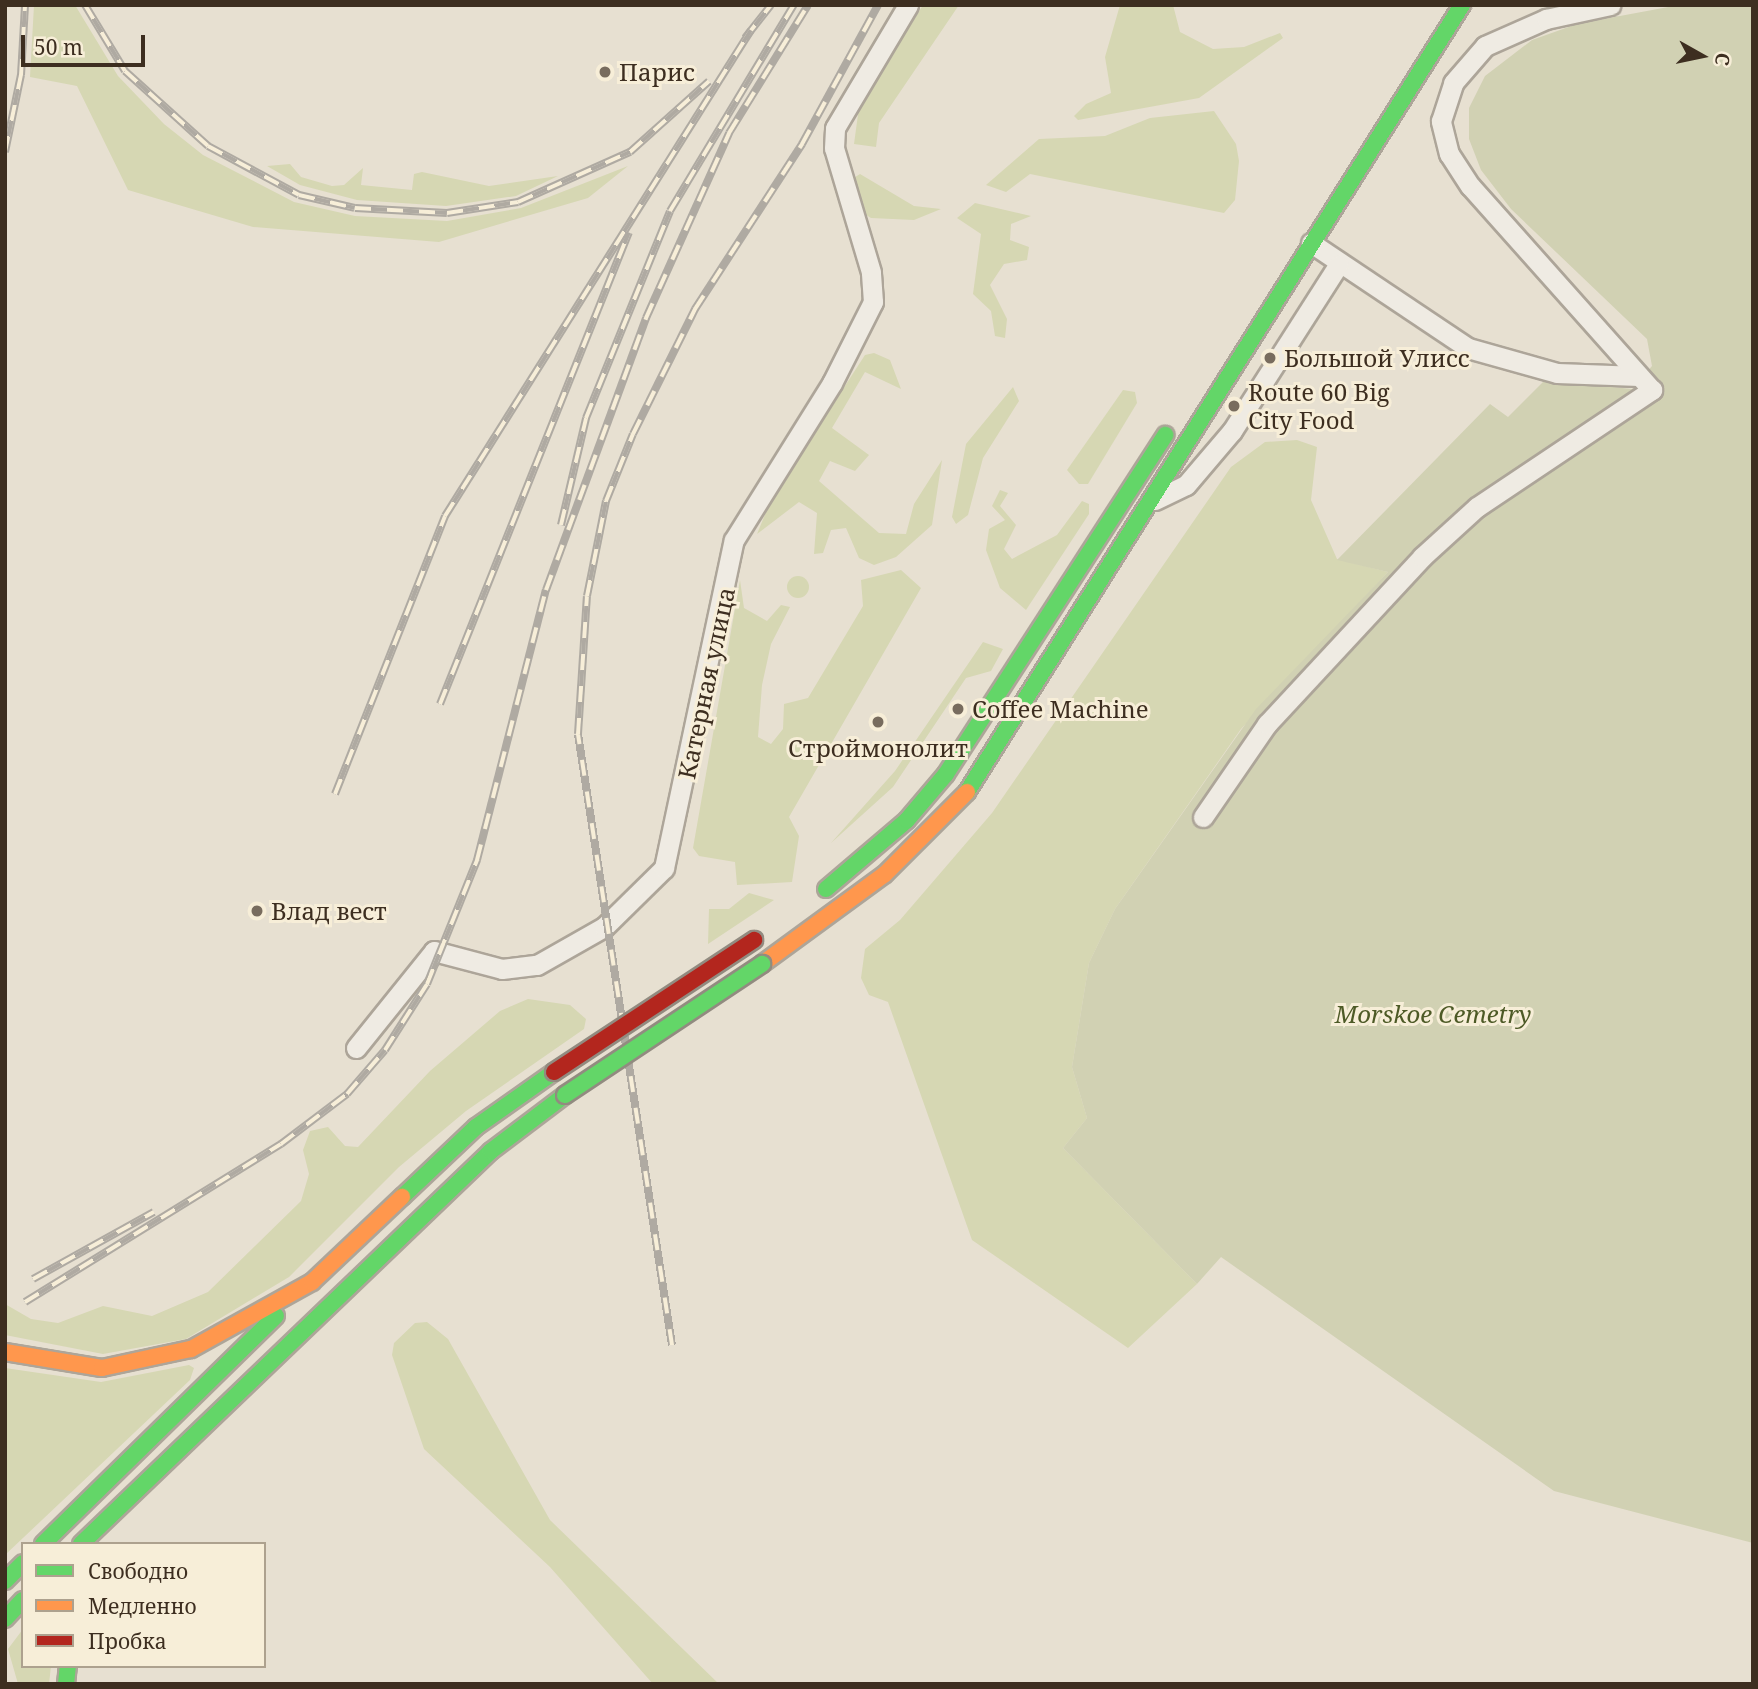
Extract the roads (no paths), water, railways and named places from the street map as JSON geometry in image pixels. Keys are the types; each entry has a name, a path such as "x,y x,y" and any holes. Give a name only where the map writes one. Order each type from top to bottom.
{"highway":[{"path":"83,1542 491,1151 565,1095 762,964 885,874 969,790 1462,5"},
{"path":"807,903 907,820 946,774 1172,422"},
{"path":"45,1542 303,1288 477,1127 554,1072 760,936"},
{"path":"5,1352 64,1366 144,1363 191,1349 303,1288"},
{"path":"118,1535 202,1430"},
{"path":"5,1619 21,1602"}],"street":[{"name":"Катерная улица","path":"356,1048 434,951 502,970 537,965 604,927 664,868 734,540 832,383 873,302 871,272 834,148 841,111 908,5"},
{"path":"1203,817 1267,724 1422,557 1477,507 1651,390 1470,186 1449,154 1441,121 1453,83 1485,46 1546,19 1610,5"},
{"path":"1311,243 1338,265 1468,348 1557,373 1639,376"},
{"path":"1152,501 1175,493 1206,464 1338,265"}],"railway":[{"path":"5,152 21,75 25,5"},
{"path":"85,5 125,71 208,146 299,195 355,208 447,213 518,202 630,152 709,81"},
{"path":"745,38 771,5"},
{"path":"561,525 586,418 670,211 794,5"},
{"path":"25,1302 281,1144 347,1094 385,1050 427,984 477,860 546,590 646,318 729,133 808,5"},
{"path":"672,1345 578,734 587,596 606,501 633,434 695,309 802,144 878,5"},
{"path":"335,794 445,516 751,30"},
{"path":"440,704 629,232"},
{"path":"33,1279 154,1212"}],"place":[{"name":"Парис","path":"605,72"},
{"name":"Большой Улисс","path":"1270,358"},
{"name":"Route 60 Big City Food","path":"1234,406"},
{"name":"Coffee Machine","path":"958,709"},
{"name":"Строймонолит","path":"878,722"},
{"name":"Влад вест","path":"257,911"}],"park label":[{"name":"Morskoe Cemetry","path":"1433,1014"}]}
